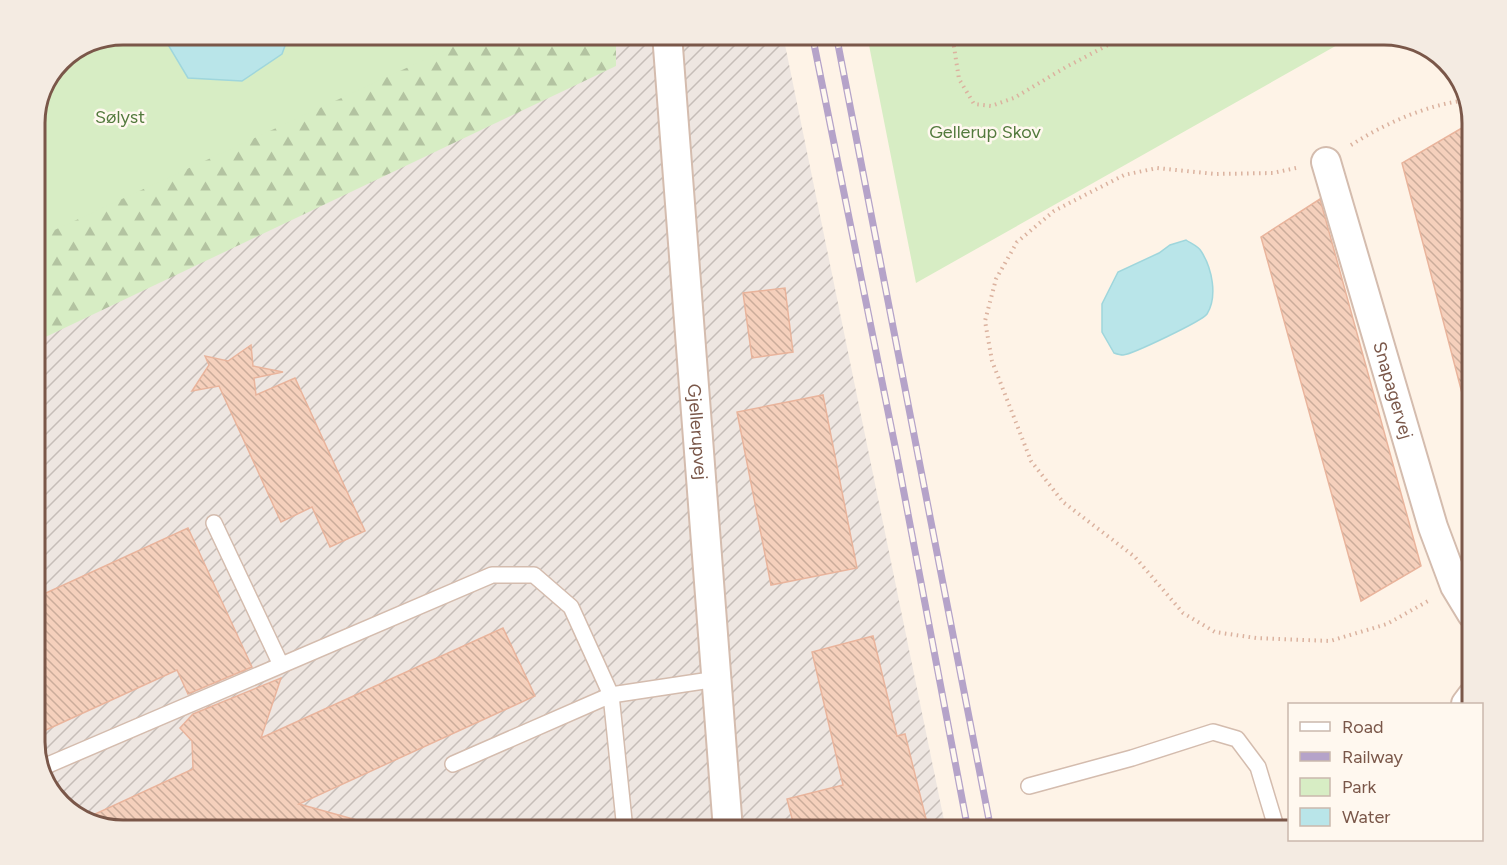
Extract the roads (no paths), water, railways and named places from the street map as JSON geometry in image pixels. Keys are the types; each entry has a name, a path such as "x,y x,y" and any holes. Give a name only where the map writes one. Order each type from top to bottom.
{"street":[{"name":"Gjellerupvej","path":"668,45 727,820"},
{"name":"Snapagervej","path":"1326,162 1433,527 1455,586 1462,598"}],"lane":[{"path":"214,524 281,665"},
{"path":"49,765 492,575 534,575 571,607 611,695 624,820"},
{"path":"453,764 611,695 717,679"},
{"path":"1029,786 1132,758 1213,732 1237,739 1258,767 1275,820"}],"water":[{"path":"168,45 285,45 282,54 242,81 188,78"},
{"path":"1186,240 1201,251 1211,274 1213,291 1207,314 1181,330 1140,349 1123,355 1114,353 1102,332 1102,304 1118,272 1159,253 1170,245"}],"railway":[{"path":"814,45 897,456 966,820"},
{"path":"838,45 989,820"}],"park label":[{"name":"Sølyst","path":"120,117"},
{"name":"Gellerup Skov","path":"985,132"}]}
